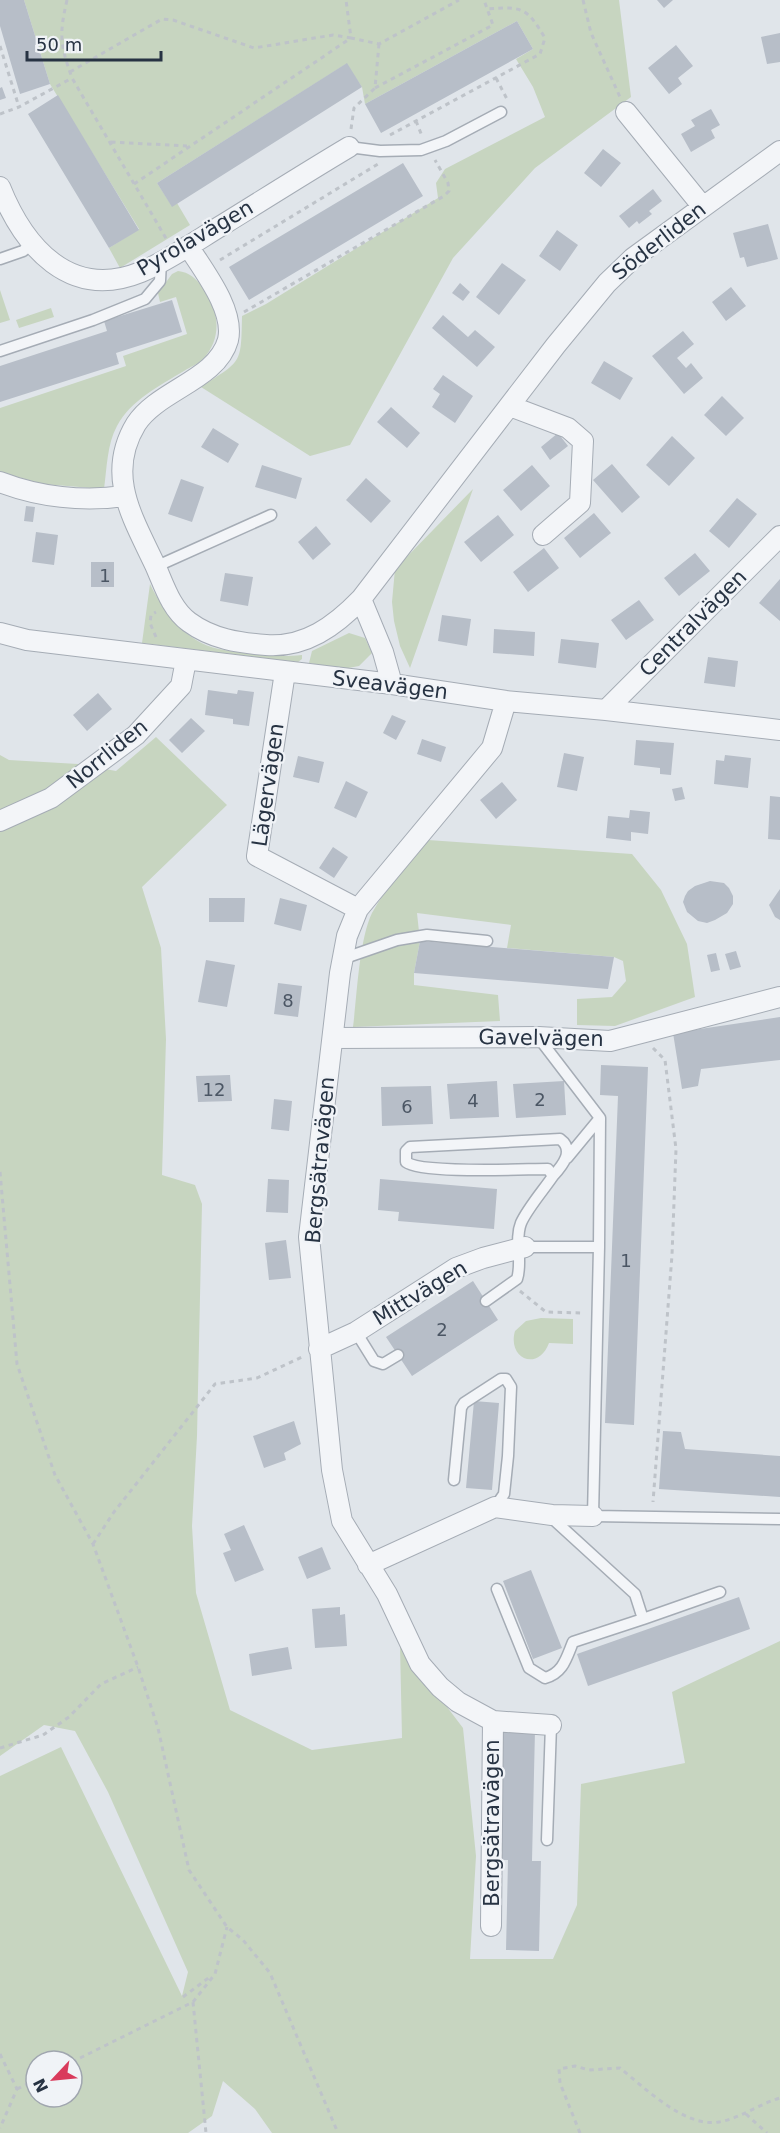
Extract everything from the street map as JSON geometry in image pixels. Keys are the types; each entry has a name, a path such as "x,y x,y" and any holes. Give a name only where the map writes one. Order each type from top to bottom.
{"street":[{"path":"626,112 703,207"},
{"name":"Pyrolavägen","path":"0,187 21,230 51,264 65,272 106,280 142,272 349,147"},
{"name":"Söderliden","path":"172,604 188,621 224,640 279,646 314,637 328,629 345,616 360,599 556,345 607,283 633,258 780,151"},
{"path":"172,604 124,496 123,456 126,443 148,409 214,364 222,354 228,339 228,321 224,307 201,266 175,253"},
{"path":"510,406 568,428 583,441 580,503 543,535"},
{"path":"0,482 20,490 60,497 124,496"},
{"name":"Centralvägen","path":"606,710 780,536"},
{"path":"360,599 383,652 392,684"},
{"name":"Sveavägen","path":"0,633 27,640 392,684 506,701 780,730"},
{"name":"Norrliden","path":"0,821 51,798 136,735 181,686 186,660"},
{"name":"Lägervägen","path":"285,672 257,856 358,909"},
{"name":"Bergsätravägen","path":"506,701 492,748 358,909 347,936 325,1087 309,1238 332,1470 342,1521 387,1594 420,1664 440,1687 458,1702 493,1721 551,1725"},
{"name":"Gavelvägen","path":"333,1038 538,1037 610,1041 780,997"},
{"name":"Mittvägen","path":"319,1349 356,1332 456,1268 522,1248"},
{"path":"368,1565 495,1507 552,1515 593,1516"},
{"name":"Bergsätravägen","path":"491,1926 493,1721"}],"lane":[{"path":"349,147 380,152 421,150 446,141 501,112"},
{"path":"0,259 23,251 32,244"},
{"path":"0,351 145,300 160,281 175,253"},
{"path":"156,567 270,515"},
{"path":"342,959 397,940 427,935 487,941"},
{"path":"538,1037 600,1118 593,1516 780,1519"},
{"path":"486,1301 517,1279 522,1248 521,1223 567,1158 600,1118"},
{"path":"554,1176 548,1169 457,1170 422,1167 410,1165 405,1156 410,1147 560,1139 565,1143 567,1158"},
{"path":"522,1248 599,1247"},
{"path":"356,1332 374,1361 383,1364 398,1355"},
{"path":"454,1480 461,1408 464,1403 501,1379 506,1379 511,1387 508,1456 504,1494 495,1507"},
{"path":"552,1515 554,1520 635,1594 644,1619"},
{"path":"497,1588 529,1668 545,1678 554,1676 561,1670 573,1642 720,1592"},
{"name":"Bergsätravägen","path":"547,1840 551,1725"}],"path":[{"path":"67,0 60,29 63,53 72,78 175,253"},
{"path":"346,0 351,38"},
{"path":"70,72 162,19 173,20 254,48 333,35 379,44 459,0"},
{"path":"349,147 354,108 375,88 493,25 484,0"},
{"path":"583,0 591,33 626,112"},
{"path":"201,266 222,259 380,163 380,152 375,143 540,54 545,38 532,16 512,7 487,9"},
{"path":"134,184 351,38"},
{"path":"375,88 379,44"},
{"path":"0,46 19,107"},
{"path":"0,114 19,107 72,78"},
{"path":"496,78 508,100 497,105 501,112"},
{"path":"111,142 189,146"},
{"path":"228,321 444,196 448,191 448,183 427,147"},
{"path":"159,656 159,644 150,623 151,615 172,604"},
{"path":"637,1033 665,1060 676,1149 672,1256 652,1516"},
{"path":"0,1172 16,1364 55,1475 93,1544 138,1668 158,1728 189,1870 227,1928 243,1940 270,1973 338,2133"},
{"path":"517,1288 546,1312 598,1313"},
{"path":"93,1544 114,1512 215,1384 257,1378 319,1349"},
{"path":"0,1748 43,1735 69,1718 101,1684 138,1668"},
{"path":"84,2056 194,2002 215,1974 227,1928"},
{"path":"183,1997 215,1974"},
{"path":"194,2002 206,2133"},
{"path":"0,2054 17,2089"},
{"path":"580,2133 561,2083 559,2069 575,2066 589,2070 620,2068 658,2099 688,2118 717,2122 746,2114 780,2098"},
{"path":"0,2128 17,2089 24,2086"},
{"path":"746,2114 767,2133"}],"green space":[{"path":"24,0 619,0 631,97 535,168 453,258 350,445 310,456 201,387 232,366 236,360 241,344 242,316 266,304 438,198 436,183 445,169 545,117 533,87 516,59 533,49 517,21 365,104 362,87 346,64 157,183 172,206 177,203 190,225 120,268 109,248 139,229 50,84"},
{"path":"178,271 189,274 195,279 213,305 216,324 214,342 201,361 146,394 123,417 111,440 104,489 43,484 0,472 0,408 126,366 123,356 187,334 176,297 160,302 158,293 172,274"},
{"path":"0,290 10,320 0,323"},
{"path":"51,308 54,317 19,328 16,320"},
{"path":"473,489 410,668 400,646 394,621 392,602 395,569"},
{"path":"150,584 177,625 196,640 219,649 261,655 302,655 302,659 298,662 142,643"},
{"path":"349,633 365,638 372,653 359,666 343,669 309,663 312,651"},
{"path":"156,737 227,805 142,887 161,948 166,1039 162,1175 195,1185 202,1204 197,1436 192,1526 196,1593 230,1710 312,1750 402,1738 400,1645 463,1728 476,1856 470,1959 553,1959 577,1905 581,1784 685,1763 672,1692 780,1641 780,2133 272,2133 255,2109 223,2081 212,2116 188,2133 0,2133 0,1776 61,1747 182,1996 188,1972 108,1792 75,1731 44,1725 0,1756 0,755 9,760 78,764 116,771"},
{"path":"428,840 632,854 661,890 687,944 695,997 615,1026 577,1025 577,999 612,997 626,981 623,961 614,957 507,948 511,925 417,913 420,941 414,985 498,995 500,1021 353,1027 361,953 372,913 391,884"},
{"path":"541,1318 573,1319 573,1344 549,1343 538,1357 525,1358 515,1349 515,1331 526,1321"}],"building":[{"path":"0,0 24,0 50,84 20,94 0,26"},
{"path":"657,0 673,0 664,8"},
{"path":"517,21 533,49 381,133 365,104"},
{"path":"780,33 780,62 767,64 761,37"},
{"path":"676,45 693,66 678,78 682,84 669,94 648,68"},
{"path":"347,63 362,87 172,207 157,183"},
{"path":"2,87 6,98 0,100 0,88"},
{"path":"58,95 139,230 109,248 28,114"},
{"path":"711,109 720,125 711,130 715,138 691,152 681,134 695,126 691,120"},
{"path":"603,149 621,163 601,187 584,173"},
{"path":"403,163 423,196 249,300 229,267"},
{"path":"653,189 662,201 649,211 652,214 639,224 637,221 629,228 619,216"},
{"path":"768,224 778,259 747,267 744,257 740,258 733,233"},
{"path":"557,230 578,245 560,271 539,256"},
{"path":"502,263 526,280 499,315 476,297"},
{"path":"460,283 470,292 463,301 452,293"},
{"path":"731,287 746,306 726,321 712,302"},
{"path":"172,300 182,332 116,353 119,364 0,402 0,366 107,331 104,321"},
{"path":"443,315 468,337 475,330 495,347 477,367 432,328"},
{"path":"683,331 694,344 677,358 686,368 691,363 703,378 684,394 652,356"},
{"path":"604,361 633,378 620,400 591,383"},
{"path":"443,375 473,396 455,423 432,407 440,394 433,389"},
{"path":"722,396 744,418 726,436 704,415"},
{"path":"391,407 420,433 407,448 377,422"},
{"path":"213,428 239,444 228,463 201,447"},
{"path":"558,433 568,446 550,460 541,447"},
{"path":"672,436 695,458 669,486 646,465"},
{"path":"612,464 640,497 622,513 593,480"},
{"path":"262,465 302,478 296,499 255,487"},
{"path":"532,465 550,486 521,511 503,490"},
{"path":"366,478 391,501 371,523 346,500"},
{"path":"181,479 204,487 192,522 168,514"},
{"path":"737,498 757,514 729,548 709,531"},
{"path":"26,506 35,507 33,522 24,521"},
{"path":"594,513 611,533 580,558 564,538"},
{"path":"498,515 514,535 481,562 464,542"},
{"path":"316,526 331,544 313,560 298,542"},
{"path":"36,532 58,535 54,565 32,562"},
{"path":"544,548 559,568 528,592 513,572"},
{"path":"695,553 710,571 679,596 664,578"},
{"path":"91,562 114,562 114,587 91,587"},
{"path":"225,573 253,577 248,606 220,601"},
{"path":"780,579 780,621 759,603"},
{"path":"639,600 654,620 626,640 611,620"},
{"path":"442,615 471,619 467,646 438,641"},
{"path":"494,629 535,632 534,656 493,653"},
{"path":"561,639 599,643 596,668 558,663"},
{"path":"708,657 738,661 735,687 704,683"},
{"path":"208,690 237,694 238,690 254,692 249,726 233,724 233,719 205,715"},
{"path":"98,693 112,709 87,731 73,715"},
{"path":"392,715 406,721 396,740 383,733"},
{"path":"191,718 205,731 182,753 169,740"},
{"path":"422,739 446,747 441,762 417,754"},
{"path":"636,740 674,743 671,775 660,774 660,768 634,765"},
{"path":"564,753 584,757 577,791 557,787"},
{"path":"725,755 751,758 748,788 714,784 716,760 724,761"},
{"path":"298,756 324,762 319,783 293,777"},
{"path":"346,781 368,792 356,818 334,808"},
{"path":"502,782 517,800 496,819 480,800"},
{"path":"682,787 685,799 675,801 672,789"},
{"path":"770,796 780,797 780,840 768,839"},
{"path":"630,810 650,812 648,834 631,832 631,841 606,838 608,816 629,818"},
{"path":"333,847 348,857 334,878 319,868"},
{"path":"710,881 724,883 729,888 733,896 733,904 727,913 707,923 698,921 687,912 683,902 688,891"},
{"path":"780,889 780,920 775,917 769,905"},
{"path":"209,898 245,898 244,922 209,922"},
{"path":"280,898 307,905 301,931 274,924"},
{"path":"420,941 614,957 608,989 414,973"},
{"path":"736,951 741,967 730,970 725,954"},
{"path":"716,953 720,970 711,972 707,955"},
{"path":"206,960 235,965 227,1007 198,1002"},
{"path":"278,983 302,986 298,1017 274,1014"},
{"path":"780,1017 780,1060 701,1069 698,1086 682,1089 673,1033"},
{"path":"601,1065 648,1067 634,1425 605,1423 618,1096 600,1095"},
{"path":"230,1075 232,1101 198,1102 196,1076"},
{"path":"497,1081 499,1117 450,1119 447,1084"},
{"path":"564,1081 566,1115 516,1118 513,1084"},
{"path":"431,1086 433,1124 382,1126 381,1087"},
{"path":"274,1099 292,1101 289,1131 271,1129"},
{"path":"268,1179 289,1180 288,1213 266,1212"},
{"path":"380,1179 497,1189 494,1229 398,1221 399,1212 378,1210"},
{"path":"286,1240 291,1278 269,1280 265,1243"},
{"path":"473,1281 498,1320 412,1376 386,1337"},
{"path":"474,1401 499,1403 492,1490 466,1488"},
{"path":"294,1421 301,1444 284,1453 286,1460 264,1468 253,1436"},
{"path":"663,1431 681,1432 685,1449 780,1456 780,1497 659,1489"},
{"path":"244,1525 264,1570 235,1582 223,1553 231,1550 224,1534"},
{"path":"322,1547 331,1569 307,1579 298,1557"},
{"path":"531,1570 562,1648 533,1659 503,1581"},
{"path":"739,1597 750,1629 588,1686 577,1654"},
{"path":"340,1607 340,1615 345,1614 347,1646 315,1648 312,1609"},
{"path":"288,1647 292,1669 252,1676 249,1654"},
{"path":"502,1730 535,1730 532,1861 541,1861 539,1951 506,1950 508,1860 499,1860"}]}
